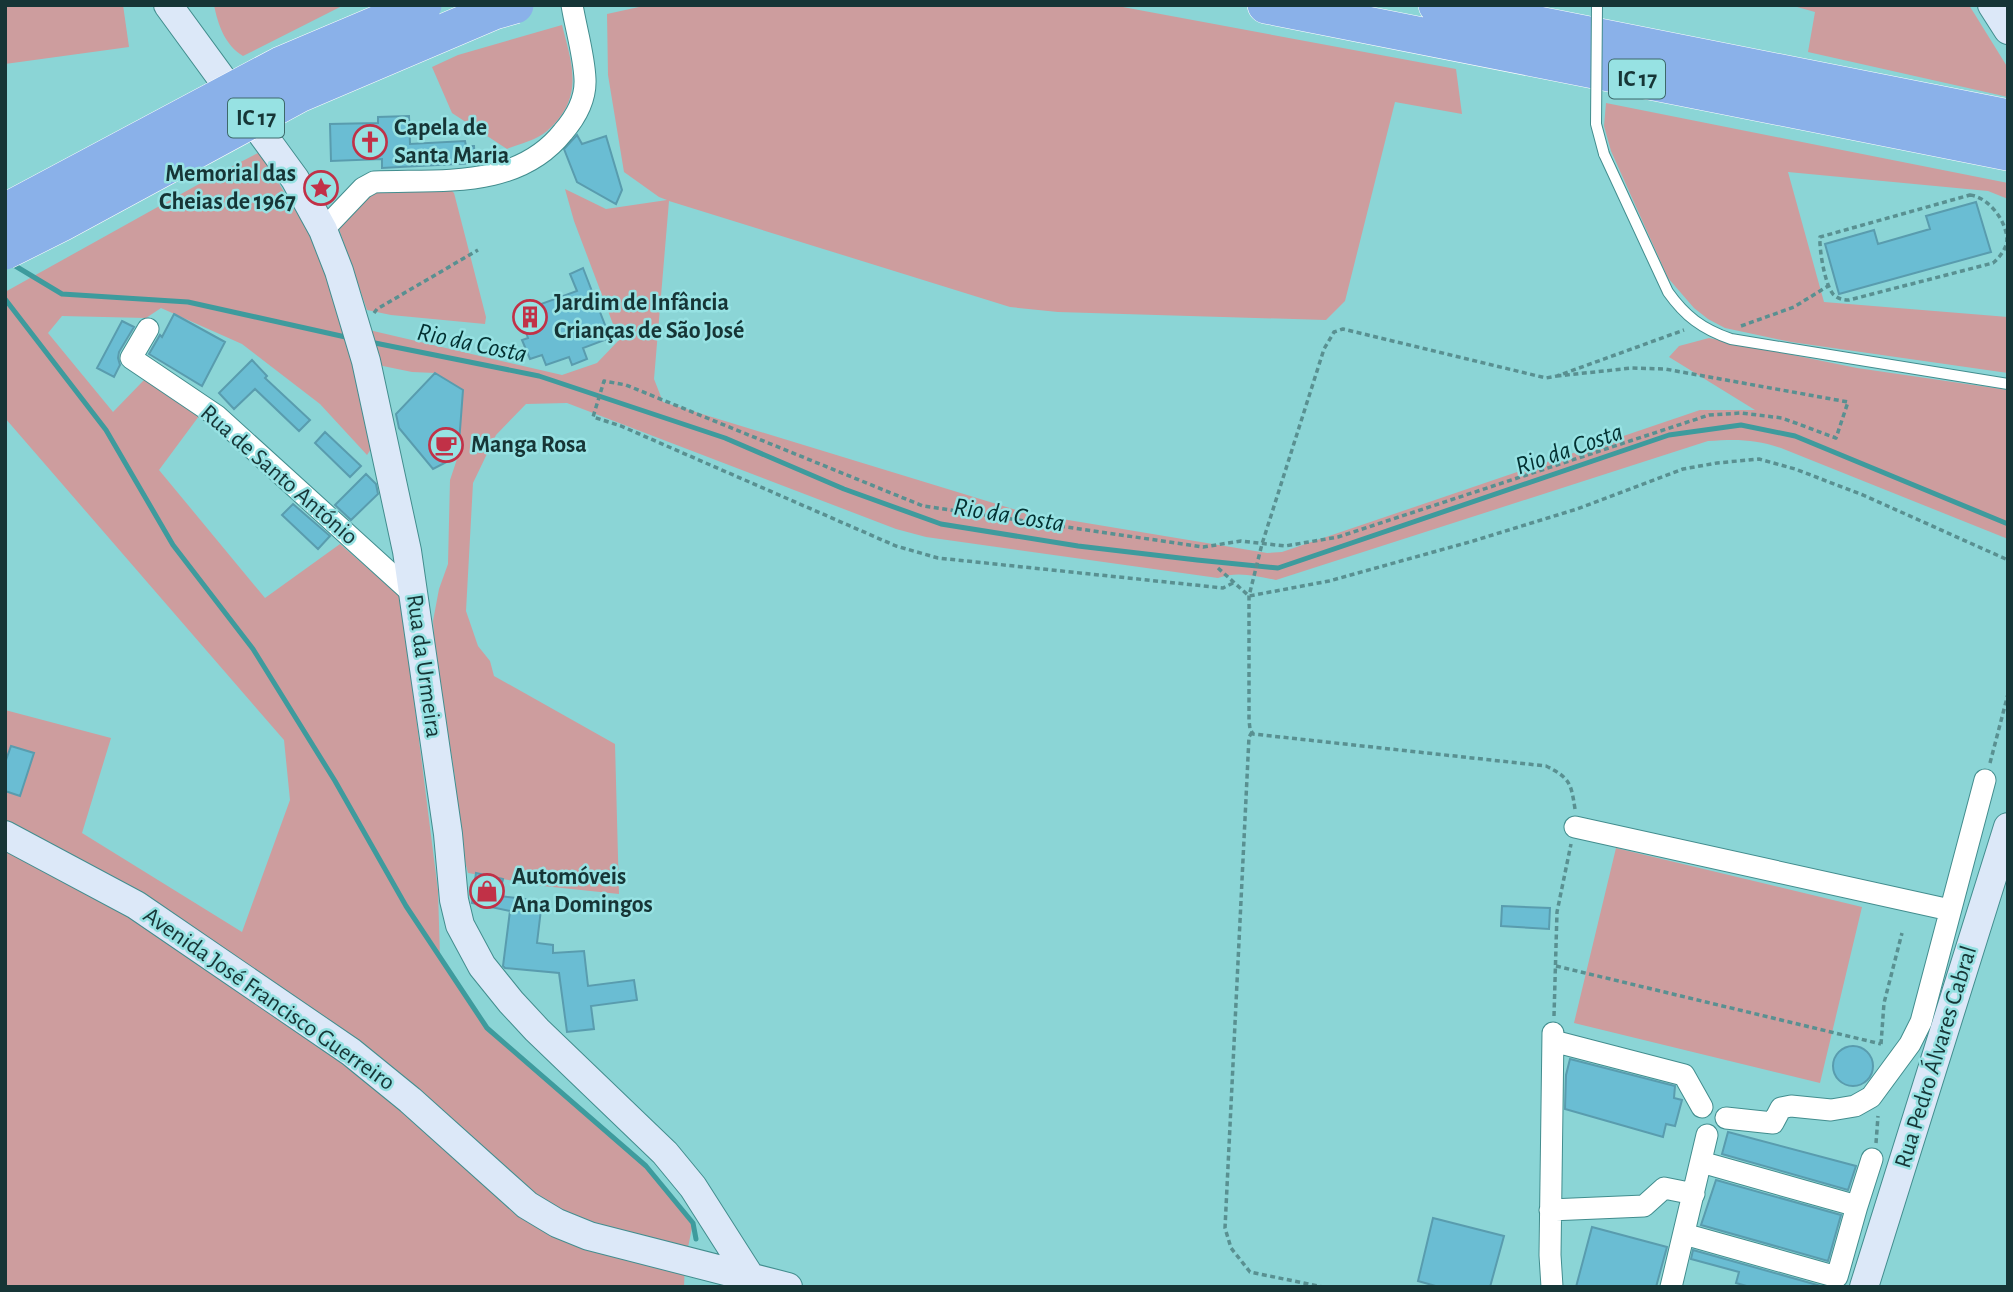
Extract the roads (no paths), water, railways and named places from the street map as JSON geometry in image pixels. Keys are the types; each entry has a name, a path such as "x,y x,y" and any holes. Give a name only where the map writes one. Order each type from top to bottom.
{"highway":[{"name":"IC 17","path":"5,212 281,65 423,5"},
{"name":"IC 17","path":"5,251 299,94 494,11 515,5"},
{"name":"IC 17","path":"1266,5 2008,152"},
{"name":"IC 17","path":"1437,5 2008,118"}],"street":[{"name":"Rua da Urmeira","path":"168,5 295,179 323,230 339,271 366,361 405,538 448,834 454,900 460,925 482,966 511,1002 665,1153 693,1187 754,1282"},
{"path":"323,230 363,188 374,182 478,179 503,173 555,143 582,104 585,80 572,5"},
{"path":"1992,5 2008,30"},
{"name":"Rua de Santo António","path":"148,329 131,358 218,416 414,594"},
{"path":"1726,1118 1773,1123 1781,1108 1791,1106 1831,1110 1855,1106 1871,1097 1910,1044 1921,1022 1985,780"},
{"path":"1575,827 1950,910"},
{"name":"Rua Pedro Álvares Cabral","path":"1864,1287 2008,827"},
{"name":"Avenida José Francisco Guerreiro","path":"5,835 136,905 351,1052 410,1100 527,1205 557,1223 589,1236 754,1282 788,1287"},
{"path":"1552,1287 1550,1210 1553,1037 1684,1075 1702,1107"},
{"path":"1714,1104 1720,1107 1726,1118 1726,1124 1719,1133 1707,1135 1697,1128 1695,1122 1695,1116 1702,1107 1714,1104"},
{"path":"1671,1287 1707,1135"},
{"path":"1684,1234 1837,1277 1872,1159"},
{"path":"1701,1162 1857,1206"},
{"path":"1550,1210 1644,1206 1664,1188 1694,1195"}],"lane":[{"path":"1597,5 1596,124 1604,154 1668,292 1682,312 1697,323 1731,339 2008,384"}],"waterway":[{"name":"Rio da Costa","path":"12,264 62,294 188,302 350,338"},
{"path":"5,299 106,430 173,545 253,649 335,781 406,906 487,1028 646,1166 693,1223 696,1239"},
{"name":"Rio da Costa","path":"370,342 539,376 725,438 844,489 941,524 1078,546 1197,560 1278,568 1669,435 1741,425 1795,436 2008,524"}],"place":[{"name":"Capela de Santa Maria","path":"370,142"},
{"name":"Memorial das Cheias de 1967","path":"321,188"},
{"name":"Jardim de Infância Crianças de São José","path":"530,317"},
{"name":"Manga Rosa","path":"446,445"},
{"name":"Automóveis Ana Domingos","path":"487,891"}]}
